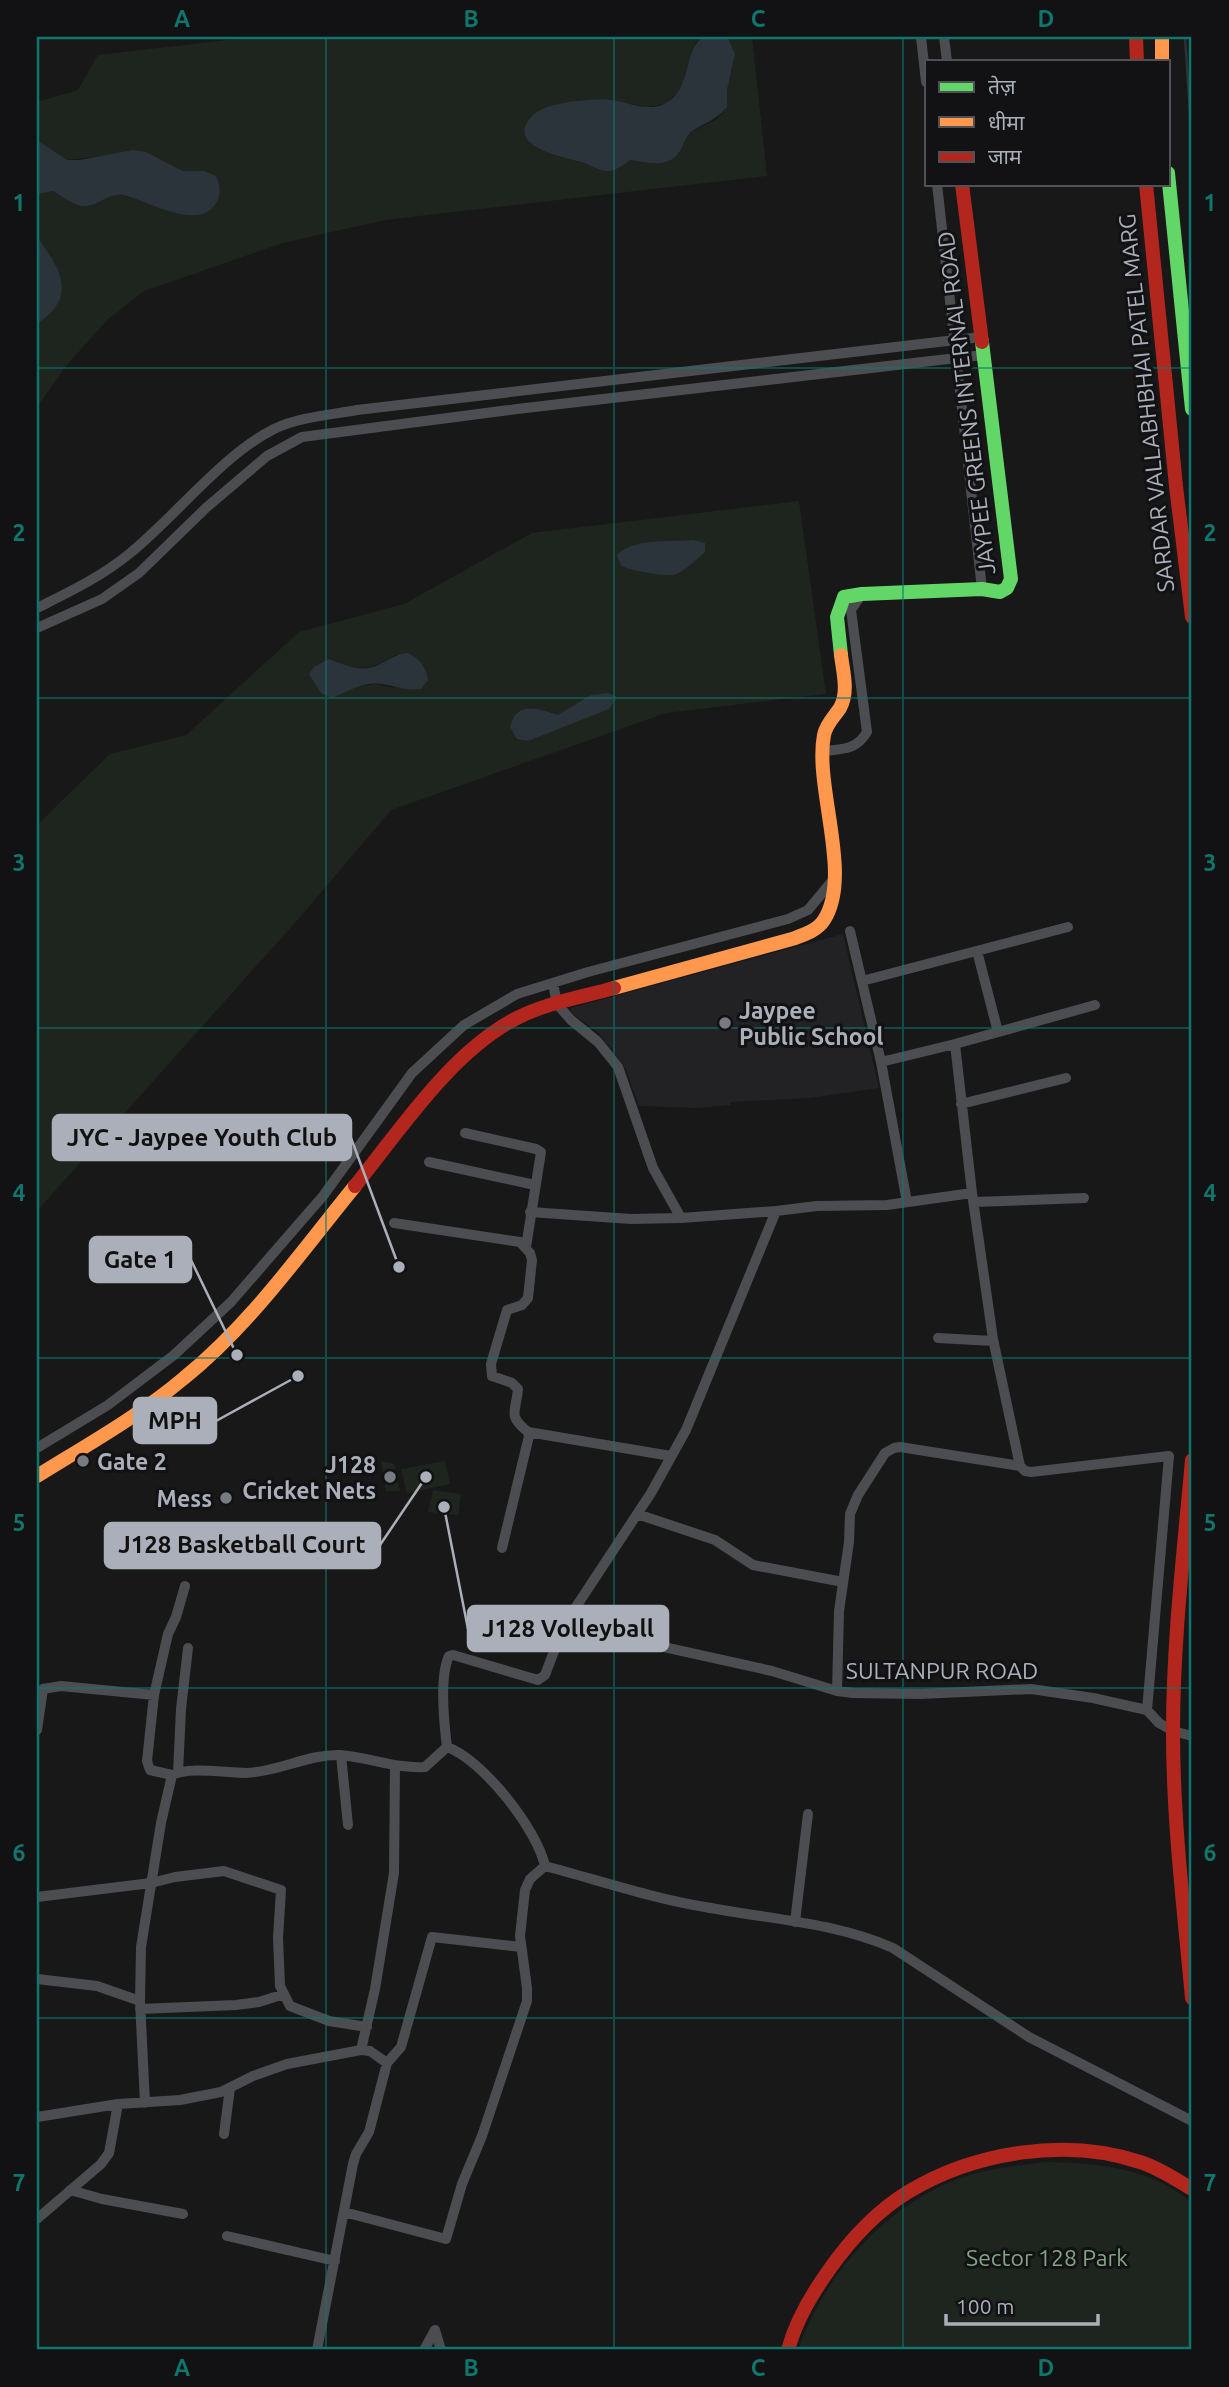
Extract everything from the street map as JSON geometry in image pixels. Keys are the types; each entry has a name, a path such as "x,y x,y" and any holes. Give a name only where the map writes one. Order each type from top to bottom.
{"street":[{"path":"921,37 925,73"},
{"path":"944,37 947,60"},
{"path":"1136,37 1137,60"},
{"path":"1162,37 1162,60"},
{"name":"JAYPEE GREENS INTERNAL ROAD","path":"937,186 982,589"},
{"name":"JAYPEE GREENS INTERNAL ROAD","path":"862,594 982,589 996,594 1004,592 1010,586 962,186"},
{"name":"SARDAR VALLABHBHAI PATEL MARG","path":"1146,186 1192,617"},
{"name":"SARDAR VALLABHBHAI PATEL MARG","path":"1169,186 1192,409"},
{"path":"37,608 89,582 129,555 216,473 274,429 323,416 408,404 981,337"},
{"path":"37,628 102,599 139,573 207,507 267,456 302,437 983,355"},
{"path":"408,404 410,423"},
{"path":"37,1476 117,1427 185,1378 247,1319 471,1048 517,1018 557,1004 809,933 823,922 832,904 833,880 822,764 824,734 844,703 846,693 838,633 839,604 844,597 862,594"},
{"path":"824,751 844,749 859,743 867,732 851,610 862,594"},
{"path":"37,1448 108,1405 174,1355 231,1302 323,1196 412,1073 464,1025 517,994 788,919 808,910 833,880"},
{"path":"862,981 1068,927"},
{"path":"850,931 881,1062 906,1202"},
{"path":"977,951 998,1032"},
{"path":"553,983 557,1004 571,1020 598,1042 618,1067 653,1168 681,1218"},
{"path":"881,1062 1095,1005"},
{"path":"955,1044 993,1341 1020,1466 1031,1472 1169,1456 1147,1710"},
{"path":"961,1104 1066,1079"},
{"path":"385,1110 404,1126"},
{"path":"465,1133 539,1150 541,1155 526,1247"},
{"path":"429,1162 535,1185"},
{"path":"530,1212 631,1219 681,1218 776,1212 817,1206 866,1207 973,1197 1084,1198"},
{"path":"447,1747 443,1711 449,1656 538,1680 545,1675 564,1625 637,1514 686,1430 776,1212"},
{"path":"394,1223 511,1240 526,1247 532,1260 528,1297 522,1305 511,1307 504,1315 491,1371 495,1378 512,1383 518,1389 514,1419 516,1424 528,1432 671,1456"},
{"path":"937,1338 993,1341"},
{"path":"502,1548 528,1444 528,1432"},
{"path":"836,1691 838,1633 853,1504 888,1450 900,1447 1020,1466"},
{"path":"1192,1460 1175,1664 1173,1731 1174,1795 1192,1998"},
{"path":"637,1514 715,1540 753,1565 843,1582"},
{"path":"185,1586 168,1633 154,1695 148,1766 154,1772 249,1773 315,1756 341,1755 395,1766 425,1767 447,1747"},
{"name":"SULTANPUR ROAD","path":"564,1625 772,1671 836,1691 875,1694 1031,1689 1093,1698 1147,1710 1159,1723 1173,1731 1192,1736"},
{"path":"145,2103 140,2005 141,1947 151,1884 175,1774 188,1648"},
{"path":"37,1730 43,1689 47,1687 94,1688 154,1695"},
{"path":"447,1747 463,1754 484,1771 517,1813 543,1856 545,1866"},
{"path":"341,1755 348,1825"},
{"path":"361,2050 394,1873 395,1766"},
{"path":"795,1922 808,1814"},
{"path":"545,1866 702,1907 795,1922 870,1938 892,1948 1029,2036 1192,2121"},
{"path":"344,2212 446,2239 462,2184 482,2137 527,2001 520,1937 526,1884 545,1866"},
{"path":"37,1897 151,1884 175,1877 224,1871 281,1890 278,1938 280,1986 290,2006 329,2021 367,2028"},
{"path":"317,2350 353,2164 369,2132 387,2063 401,2047 432,1937 521,1947"},
{"path":"37,1979 97,1986 140,2005 236,2005 259,2002 284,1994"},
{"path":"37,2117 118,2104 180,2100 221,2092 253,2076 287,2064 361,2050 370,2051 387,2063"},
{"path":"224,2134 230,2088"},
{"path":"37,2219 101,2164 109,2153 118,2104"},
{"path":"788,2350 791,2336 814,2291 844,2249 908,2192 950,2171 991,2158 1045,2152 1093,2153 1132,2160 1168,2174 1192,2189"},
{"path":"70,2190 102,2199 183,2214"},
{"path":"227,2236 335,2261"},
{"path":"424,2350 435,2330 441,2350"}],"shaded area":[{"path":"703,37 723,37 729,40 735,54 727,90 727,107 714,119 691,132 680,151 670,160 658,163 630,160 616,169 606,171 549,153 530,142 525,135 526,126 533,115 559,104 603,100 644,107 664,104 679,90 692,52"},
{"path":"37,140 67,160 133,150 146,152 183,171 204,171 216,176 219,195 214,206 206,213 195,215 170,211 123,195 87,206 73,203 53,191 39,194 37,198"},
{"path":"37,237 58,271 61,293 58,304 37,324"},
{"path":"693,540 705,543 705,552 687,568 674,575 647,573 624,567 617,555 642,543"},
{"path":"408,653 422,664 426,671 428,680 421,689 369,684 332,698 321,693 309,674 314,667 329,659 366,668"},
{"path":"608,693 617,697 609,709 528,741 517,739 510,727 513,718 523,710 535,709 558,715 591,695"},
{"name":"Jaypee Public School","path":"843,934 879,1088 810,1098 730,1102 730,1105 697,1108 639,1106 626,1069 599,1033 572,1013 571,1008"}],"green space":[{"path":"254,37 703,37 696,42 680,91 664,104 647,107 611,100 586,100 537,111 568,158 606,171 619,168 630,160 655,164 679,153 689,133 717,119 727,107 727,92 734,61 733,48 723,37 752,37 767,176 385,220 283,243 144,291 107,320 66,366 37,407 37,324 51,256 37,237 38,194 53,191 72,203 87,206 112,195 123,195 176,213 204,171 183,171 146,152 67,160 37,140 37,102 78,90 98,55"},
{"path":"799,501 826,694 666,713 391,810 301,916 37,1211 37,825 110,754 186,735 299,632 404,604 532,533","holes":["397,654 395,688 375,684 355,687 329,659 364,668"]},
{"name":"J128 Cricket Nets","path":"381,1461 394,1464 400,1491 386,1491"},
{"path":"445,1461 450,1484 407,1493 401,1469"},
{"path":"433,1490 461,1494 458,1515 428,1512"},
{"name":"Sector 128 Park","path":"1045,2162 1104,2166 1141,2174 1176,2191 1192,2203 1192,2350 799,2350 813,2315 839,2273 872,2235 891,2218 933,2190 966,2176"}],"waterway":[{"path":"1185,37 1192,142"}],"traffic: fast":[{"path":"1169,186 1192,409"},
{"path":"841,655 837,617 844,597 982,589 1000,592 1007,588 1011,579 982,342"}],"traffic: slow":[{"path":"1162,37 1162,60"},
{"path":"614,988 792,939 814,930 824,920 832,901 835,879 822,756 825,731 843,702 845,682 841,655"},
{"path":"37,1476 149,1405 208,1357 253,1311 355,1186"}],"traffic: jam":[{"path":"1136,37 1137,60"},
{"path":"962,186 982,342"},
{"path":"1146,186 1192,617"},
{"path":"355,1186 429,1093 471,1050 493,1032 540,1008 614,988"},
{"path":"1192,1460 1173,1698 1177,1832 1192,1998"},
{"path":"788,2350 800,2318 816,2289 855,2237 886,2208 934,2178 991,2158 1051,2150 1082,2151 1111,2154 1140,2162 1192,2189"}],"place":[{"name":"Jaypee Public School","path":"725,1023"},
{"name":"JYC - Jaypee Youth Club","path":"399,1267"},
{"name":"Gate 1","path":"237,1355"},
{"name":"MPH","path":"298,1376"},
{"name":"Gate 2","path":"83,1461"},
{"name":"J128 Cricket Nets","path":"390,1477"},
{"name":"J128 Basketball Court","path":"426,1477"},
{"name":"Mess","path":"226,1498"},
{"name":"J128 Volleyball","path":"444,1507"}]}
